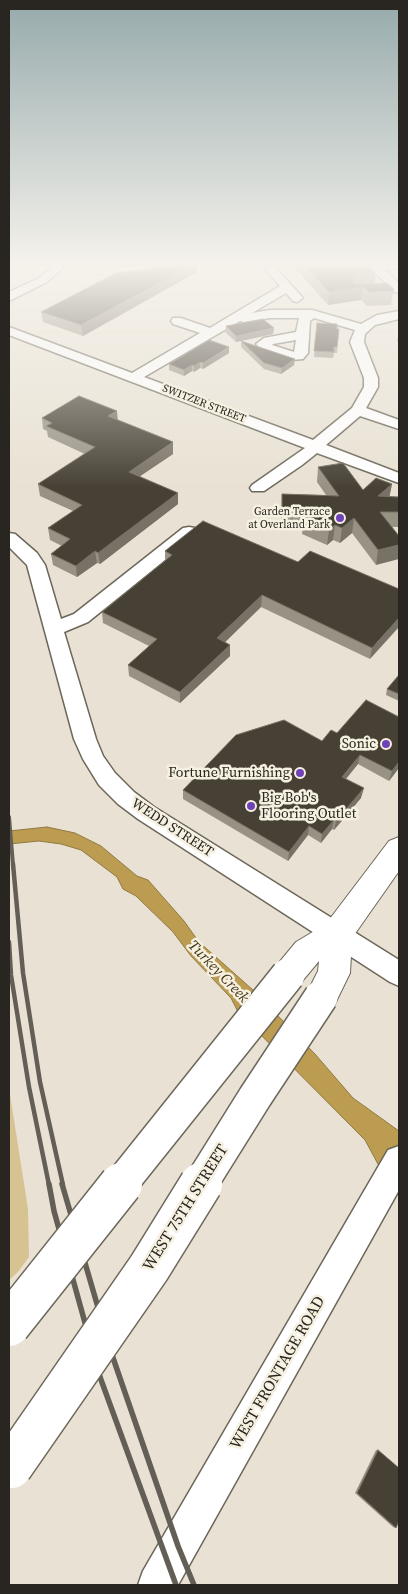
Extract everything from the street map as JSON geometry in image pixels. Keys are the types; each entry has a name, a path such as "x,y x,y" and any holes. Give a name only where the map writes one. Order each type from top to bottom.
{"main road":[{"path":"9,1325 288,975 307,952 337,934 399,849"},
{"name":"WEST 75TH STREET","path":"10,1468 149,1268 255,1098 321,997 334,973 337,934"}],"street":[{"name":"SWITZER STREET","path":"31,339 399,478"},
{"path":"133,378 198,339"},
{"path":"258,488 297,462 360,407 371,387 368,367 358,339"},
{"path":"360,407 399,411"},
{"path":"360,407 399,425"},
{"path":"54,629 81,618 203,521"},
{"name":"WEDD STREET","path":"9,538 31,557 36,565 85,739 94,759 107,779 126,798 146,813 399,974"},
{"name":"WEST FRONTAGE ROAD","path":"157,1585 399,1161"}],"shaded area":[{"path":"9,1088 28,1209 29,1257 18,1272 9,1280"}],"water":[{"name":"Turkey Creek","path":"47,827 75,833 101,846 137,876 148,880 184,921 199,942 253,990 315,1054 353,1098 399,1131 399,1189 379,1166 365,1140 238,1012 231,998 191,956 173,932 136,896 123,889 117,877 81,850 61,844 39,841 9,844 9,831"}],"building":[{"path":"315,339 338,339 334,352 314,351"},
{"path":"209,340 229,347 203,363 200,362 184,370 169,364"},
{"path":"241,341 295,359 282,368 264,363"},
{"path":"79,396 117,411 108,416 173,442 129,472 178,493 98,553 95,551 76,566 51,554 70,539 48,528 82,505 38,484 95,447 46,426 52,423 42,418"},
{"path":"343,463 363,490 376,478 392,484 378,496 399,497 399,512 380,512 399,536 399,545 378,550 354,518 342,528 335,525 329,530 304,519 313,511 282,510 282,494 339,496 318,467"},
{"path":"203,521 298,562 310,551 399,589 399,618 372,648 262,595 217,638 230,645 180,692 128,665 157,639 102,612 172,555 165,551"},
{"path":"399,676 399,694 387,689"},
{"path":"366,700 399,717 399,762 392,771 360,755 342,777 364,788 336,821 334,820 322,834 309,826 289,852 183,790 236,735 284,720 322,741 331,730 337,733"},
{"path":"378,1450 399,1468 399,1521 396,1528 357,1493"}],"railway":[{"path":"9,817 13,865"},
{"path":"13,864 23,973 40,1082 63,1185"},
{"path":"9,942 11,975 29,1087 49,1185"},
{"path":"49,1184 54,1211 100,1377 176,1585"},
{"path":"62,1184 111,1352 178,1546 194,1585"}],"place":[{"name":"Garden Terrace at Overland Park","path":"340,518"},
{"name":"Sonic","path":"386,744"},
{"name":"Fortune Furnishing","path":"300,773"},
{"name":"Big Bob's Flooring Outlet","path":"251,806"}]}
